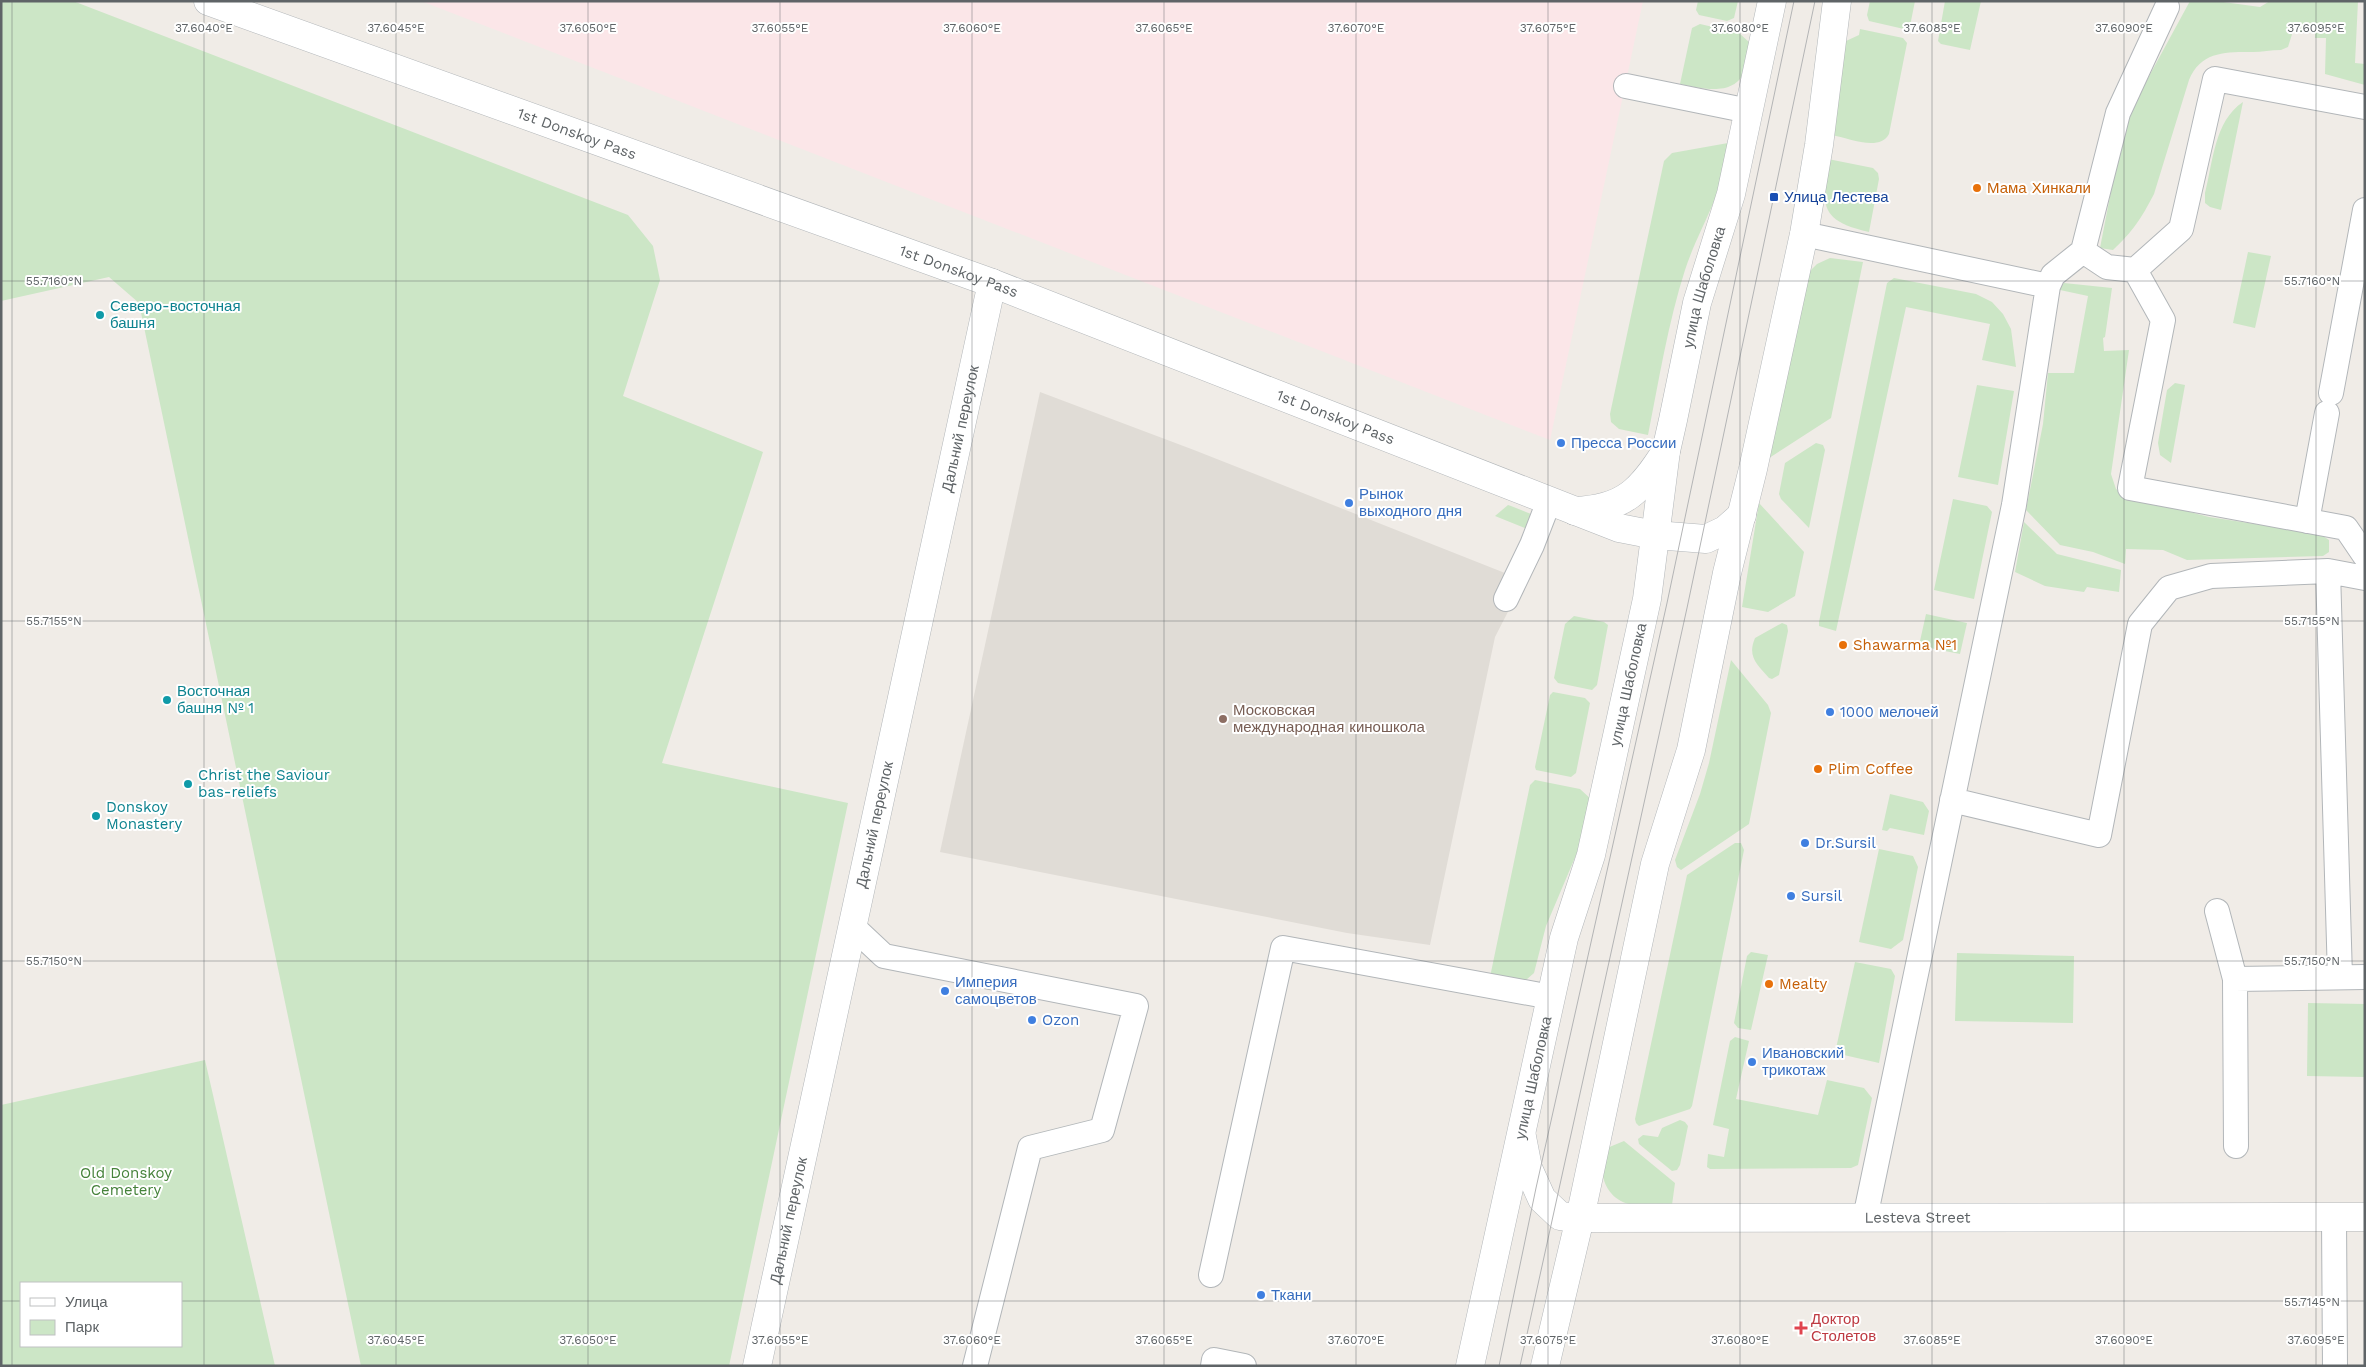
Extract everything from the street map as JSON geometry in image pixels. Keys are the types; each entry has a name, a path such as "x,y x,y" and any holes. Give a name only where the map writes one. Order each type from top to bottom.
{"street":[{"name":"1st Donskoy Pass","path":"208,1 992,283 1619,528 1656,535 1706,539"},
{"name":"улица Шаболовка","path":"1470,1366 1502,1216 1522,1137 1564,938 1591,855 1647,599 1666,451 1697,303 1731,194 1772,1"},
{"path":"1545,1366 1580,1218 1656,864 1691,750 1726,573 1742,515 1804,234 1820,145 1837,1"},
{"name":"Дальний переулок","path":"757,1366 992,283"},
{"path":"1561,506 1598,510 1633,493 1647,481 1666,451"},
{"path":"1726,573 1718,553 1706,539 1725,530 1742,515"},
{"name":"Lesteva Street","path":"1522,1137 1528,1168 1542,1198 1560,1216 1580,1218 2365,1217"}],"lane":[{"path":"1865,1218 2014,505 2048,286 2053,275 2082,251 2118,114 2167,7"},
{"path":"2082,251 2108,267 2135,270 2181,229 2215,80 2365,107"},
{"path":"1626,86 1749,112"},
{"path":"2307,521 2365,210"},
{"path":"1804,234 2048,286"},
{"path":"2135,270 2163,320 2130,488 2346,528 2365,556"},
{"path":"1506,599 1532,546 1561,506"},
{"path":"1952,800 2099,835 2140,624 2169,588 2211,576 2328,571 2365,578"},
{"path":"2328,571 2340,977"},
{"path":"2216,911 2235,979 2236,1146"},
{"path":"852,926 884,956 1136,1006 1102,1130 1030,1148 975,1366"},
{"path":"1211,1275 1283,948 1551,997"},
{"path":"2235,979 2365,977"},
{"path":"2334,1218 2336,1366"},
{"path":"1213,1366 1214,1360 1244,1366"}],"shaded area":[{"path":"421,1 1643,1 1550,440"},
{"name":"Московская международная киношкола","path":"1040,392 1194,450 1510,575 1513,602 1495,637 1430,945 1347,933 940,852"}],"green space":[{"path":"1,1 73,1 628,215 653,246 660,280 623,396 763,452 662,763 848,803 729,1366 361,1366 139,303 109,277 1,301"},
{"path":"1698,1 1738,1 1734,18 1727,21 1699,15 1696,10"},
{"path":"1870,1 1915,1 1910,26 1904,29 1869,21 1867,15"},
{"path":"1945,1 1981,1 1970,50 1941,44 1938,41"},
{"path":"2190,1 2216,1 2260,7 2270,1 2358,1 2355,63 2365,64 2365,85 2325,74 2326,38 2315,38 2315,33 2293,31 2288,47 2281,50 2233,52 2207,58 2194,70 2189,80 2154,194 2145,211 2131,231 2113,250 2100,248 2119,150 2129,113"},
{"path":"1700,24 1739,33 1750,43 1745,70 1740,79 1733,85 1725,88 1707,89 1680,84 1692,28"},
{"path":"1860,29 1903,38 1907,43 1889,134 1879,142 1863,142 1832,135 1846,41 1859,35"},
{"path":"2243,102 2221,210 2210,207 2205,203 2205,193 2220,131 2233,110"},
{"path":"1728,143 1723,176 1718,192 1691,254 1679,290 1664,352 1648,435 1619,429 1611,422 1610,414 1664,161 1672,153"},
{"path":"1828,159 1873,168 1878,173 1879,179 1869,232 1852,228 1840,222 1832,216 1827,208 1825,188"},
{"path":"2248,252 2271,256 2255,328 2233,323"},
{"path":"1830,258 1863,262 1831,418 1766,460 1809,272 1817,264"},
{"path":"1894,278 1976,294 1992,302 2003,314 2011,329 2016,367 1982,360 1990,324 1906,307 1836,631 1819,626 1819,622 1887,283"},
{"path":"2061,284 2112,288 2105,337 2103,338 2104,351 2129,350 2111,474 2116,489 2125,495 2209,517 2320,534 2329,540 2329,552 2323,556 2187,560 2163,550 2126,549 2125,564 2093,552 2060,545 2026,510 2043,424 2048,373 2074,373 2088,296 2060,290"},
{"path":"2175,383 2185,385 2171,463 2160,455 2158,443 2167,390"},
{"path":"1977,385 2014,391 1998,485 1958,477"},
{"path":"1816,443 1823,445 1825,450 1809,528 1781,499 1779,494 1785,463"},
{"path":"1953,499 1987,506 1992,512 1974,599 1934,590"},
{"path":"1759,503 1804,552 1795,596 1768,612 1742,607"},
{"path":"1508,505 1554,523 1550,528 1535,532 1495,516"},
{"path":"2024,522 2057,554 2121,570 2119,592 2087,587 2084,592 2045,586 2015,572"},
{"path":"1926,614 1967,623 1960,654 1930,648 1920,641"},
{"path":"1574,616 1604,622 1608,625 1597,685 1592,690 1558,683 1554,678 1565,624"},
{"path":"1782,623 1787,625 1788,631 1779,675 1772,679 1754,660 1752,650 1755,638"},
{"path":"1731,660 1768,705 1771,713 1749,824 1681,870 1677,867 1675,860 1700,794 1709,763"},
{"path":"1553,692 1585,698 1590,703 1576,773 1571,777 1536,770 1535,767 1550,695"},
{"path":"1535,780 1580,789 1592,800 1579,848 1546,926 1534,973 1526,980 1520,982 1490,977 1530,785"},
{"path":"1890,794 1923,802 1929,811 1924,835 1890,828 1887,831 1882,830"},
{"path":"1735,843 1741,843 1744,850 1692,1106 1690,1109 1639,1126 1635,1119 1687,875"},
{"path":"1879,849 1913,856 1918,867 1903,940 1891,949 1859,942"},
{"path":"1751,952 1768,955 1751,1030 1738,1028 1734,1023 1747,956"},
{"path":"1957,953 2074,956 2073,1023 1955,1021"},
{"path":"1855,962 1891,969 1895,976 1879,1063 1835,1053"},
{"path":"2308,1003 2365,1004 2365,1077 2307,1076"},
{"path":"1735,1037 1749,1041 1736,1099 1818,1115 1827,1080 1864,1088 1872,1098 1858,1165 1851,1168 1710,1169 1707,1167 1708,1154 1724,1157 1729,1129 1713,1125 1730,1041"},
{"name":"Old Donskoy Cemetery","path":"205,1060 275,1366 1,1366 1,1105"},
{"path":"1680,1120 1688,1126 1680,1165 1677,1170 1672,1171 1639,1144 1638,1139 1643,1135 1658,1137 1662,1128"},
{"path":"1624,1141 1675,1183 1672,1205 1637,1206 1629,1204 1614,1196 1608,1189 1603,1173 1607,1148"}],"tram line":[{"path":"1499,1366 1536,1188 1667,603 1794,1"},
{"path":"1520,1366 1687,608 1815,1"}],"place":[{"name":"Мама Хинкали","path":"1977,188"},
{"name":"Улица Лестева","path":"1774,197"},
{"name":"Северо-восточная башня","path":"100,315"},
{"name":"Пресса России","path":"1561,443"},
{"name":"Рынок выходного дня","path":"1349,503"},
{"name":"Shawarma №1","path":"1843,645"},
{"name":"Восточная башня № 1","path":"167,700"},
{"name":"1000 мелочей","path":"1830,712"},
{"name":"Московская международная киношкола","path":"1223,719"},
{"name":"Plim Coffee","path":"1818,769"},
{"name":"Christ the Saviour bas-reliefs","path":"188,784"},
{"name":"Donskoy Monastery","path":"96,816"},
{"name":"Dr.Sursil","path":"1805,843"},
{"name":"Sursil","path":"1791,896"},
{"name":"Mealty","path":"1769,984"},
{"name":"Империя самоцветов","path":"945,991"},
{"name":"Ozon","path":"1032,1020"},
{"name":"Ивановский трикотаж","path":"1752,1062"},
{"name":"Ткани","path":"1261,1295"},
{"name":"Доктор Столетов","path":"1801,1328"}]}
